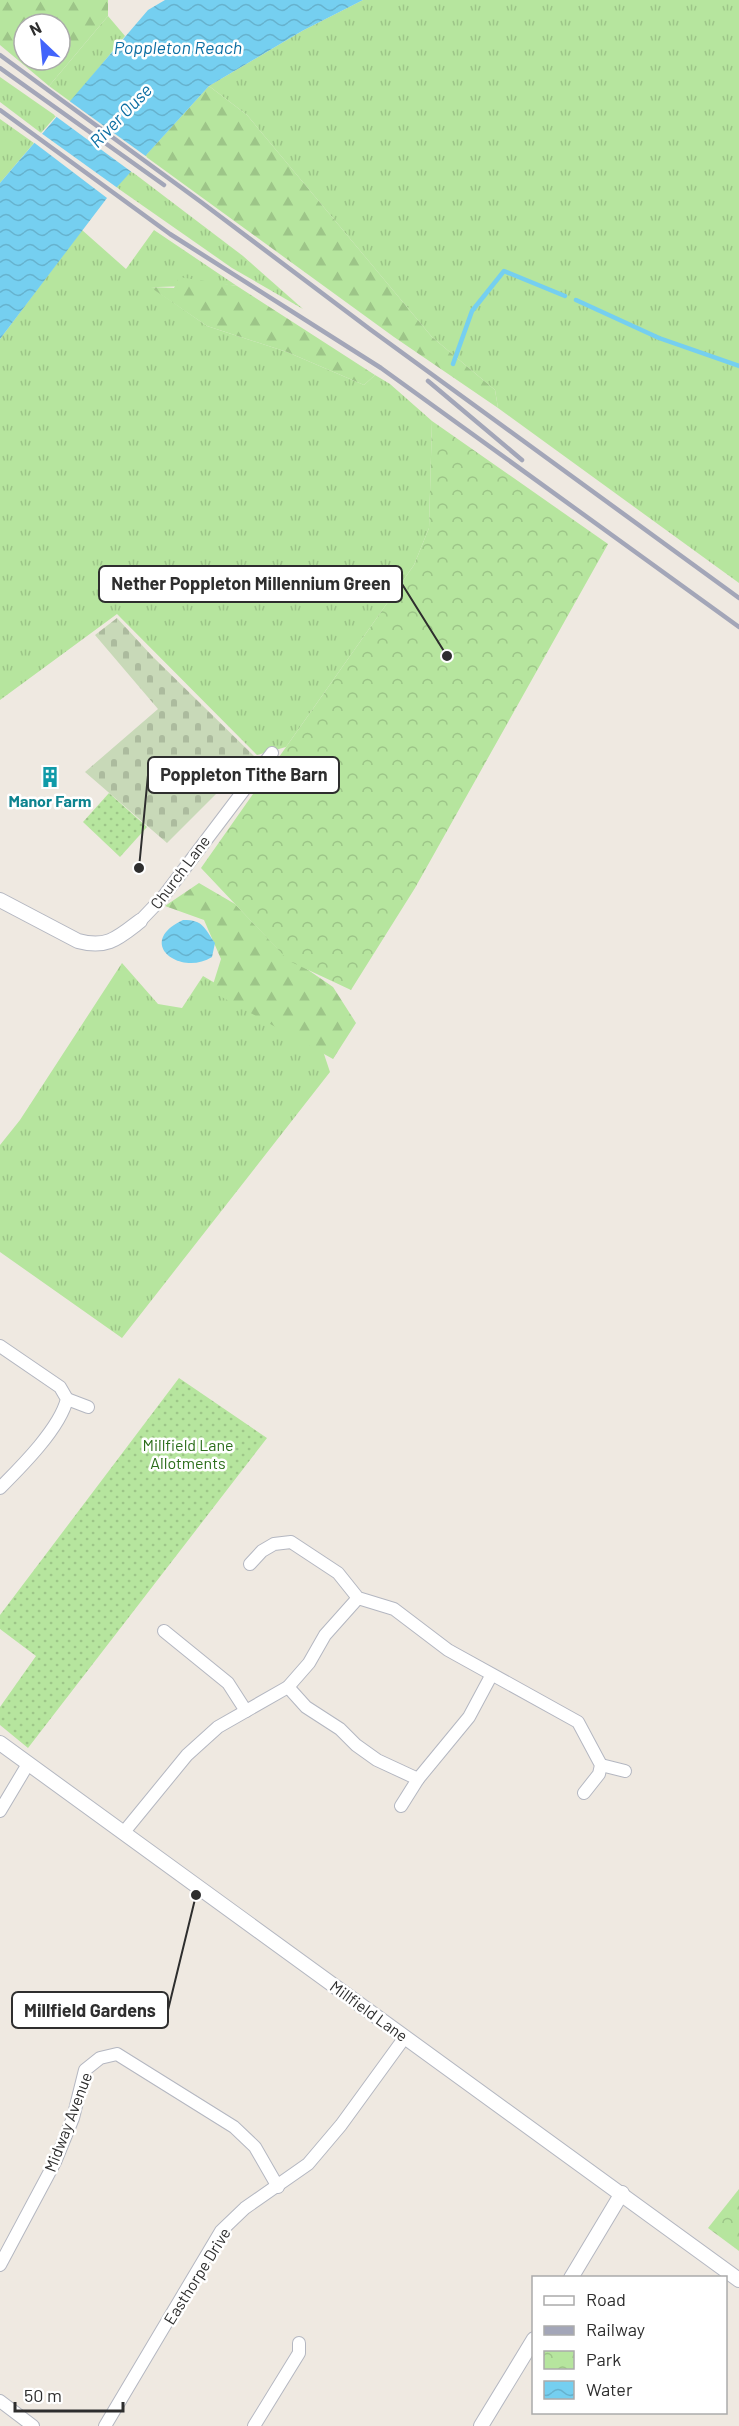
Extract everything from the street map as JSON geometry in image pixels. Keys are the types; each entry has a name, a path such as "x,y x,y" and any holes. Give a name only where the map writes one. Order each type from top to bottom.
{"street":[{"name":"Church Lane","path":"0,900 78,941 90,945 116,940 140,921 163,897 272,753"},
{"path":"0,1346 60,1387 67,1399 88,1407"},
{"path":"0,1488 27,1460 64,1411 67,1399"},
{"path":"250,1564 262,1551 274,1544 291,1542 338,1573 358,1598 394,1609 448,1650 491,1676 533,1695 578,1722 601,1765 599,1774 584,1793"},
{"path":"124,1832 187,1755 218,1727 288,1687 309,1663 324,1635 358,1598"},
{"path":"164,1631 228,1683 246,1711"},
{"path":"401,1806 418,1779 469,1717 491,1676"},
{"path":"288,1687 306,1707 340,1729 356,1745 377,1760 418,1779"},
{"name":"Millfield Lane","path":"0,1743 739,2280"},
{"path":"0,1811 28,1764"},
{"path":"601,1765 624,1771"},
{"name":"Easthorpe Drive","path":"105,2426 221,2231 245,2208 308,2164 341,2125 405,2037"},
{"name":"Midway Avenue","path":"0,2265 56,2162 73,2118 85,2070 100,2058 117,2054 234,2127 255,2147 278,2187"},
{"path":"572,2276 622,2193"},
{"path":"481,2426 532,2342"},
{"path":"254,2426 299,2353 299,2343"},
{"path":"0,2401 33,2426"}],"green space":[{"path":"0,0 108,0 108,16 72,59 72,12 12,12 12,55 0,45"},
{"path":"363,0 739,0 739,583 498,408 495,390 432,337 247,115 209,86 302,31"},
{"path":"108,16 125,36 71,102 49,86 61,72 72,72 72,59"},
{"path":"32,72 61,72 49,86"},
{"path":"0,77 56,116 41,133 0,102"},
{"path":"209,86 247,115 432,337 495,390 498,408 394,337 145,156"},
{"path":"0,119 34,143 0,183"},
{"path":"131,171 243,256 303,309 232,268 116,187"},
{"path":"82,230 126,269 154,230 237,286 151,287 207,326 287,352 364,385 375,375 390,384 432,421 429,528 414,565 286,747 257,755 117,614 0,700 0,339"},
{"path":"179,277 237,286 375,375 364,385 287,352 207,326 150,287 174,288"},
{"path":"432,421 608,544 415,888 351,990 289,961 201,868 414,565 429,528"},
{"path":"117,618 152,656 254,756 167,843 85,772 158,709 95,635"},
{"path":"109,793 147,827 120,857 83,822"},
{"path":"199,883 235,904 279,950 333,987 356,1023 333,1059 211,991 221,959 204,920 165,906"},
{"path":"122,963 158,1004 182,1008 203,976 321,1045 330,1072 122,1338 0,1252 0,1145 20,1120"},
{"name":"Millfield Lane Allotments","path":"179,1378 267,1438 28,1748 0,1725 0,1707 36,1656 0,1629 0,1615"},
{"path":"739,2189 739,2251 708,2228"}],"water":[{"name":"Poppleton Reach","path":"165,0 363,0 302,31 209,86 107,198 0,339 0,183 148,10"},
{"path":"183,920 195,921 206,929 215,943 212,957 200,962 188,963 168,955 162,947 162,938 169,929"}],"pier":[{"path":"68,100 147,157 133,173 54,115"},
{"path":"39,132 119,189 110,200 32,141"}],"waterway":[{"path":"453,364 472,311 504,271 565,296"},
{"path":"576,300 659,338 739,366"}],"railway":[{"path":"0,55 371,330 739,598"},
{"path":"0,68 164,185"},
{"path":"0,110 170,234 381,368 739,627"},
{"path":"428,381 522,460"}],"place":[{"name":"Nether Poppleton Millennium Green","path":"447,656"},
{"name":"Manor Farm","path":"50,777"},
{"name":"Poppleton Tithe Barn","path":"139,868"},
{"name":"Millfield Gardens","path":"196,1895"}],"water label":[{"name":"River Ouse","path":"121,116"}]}
